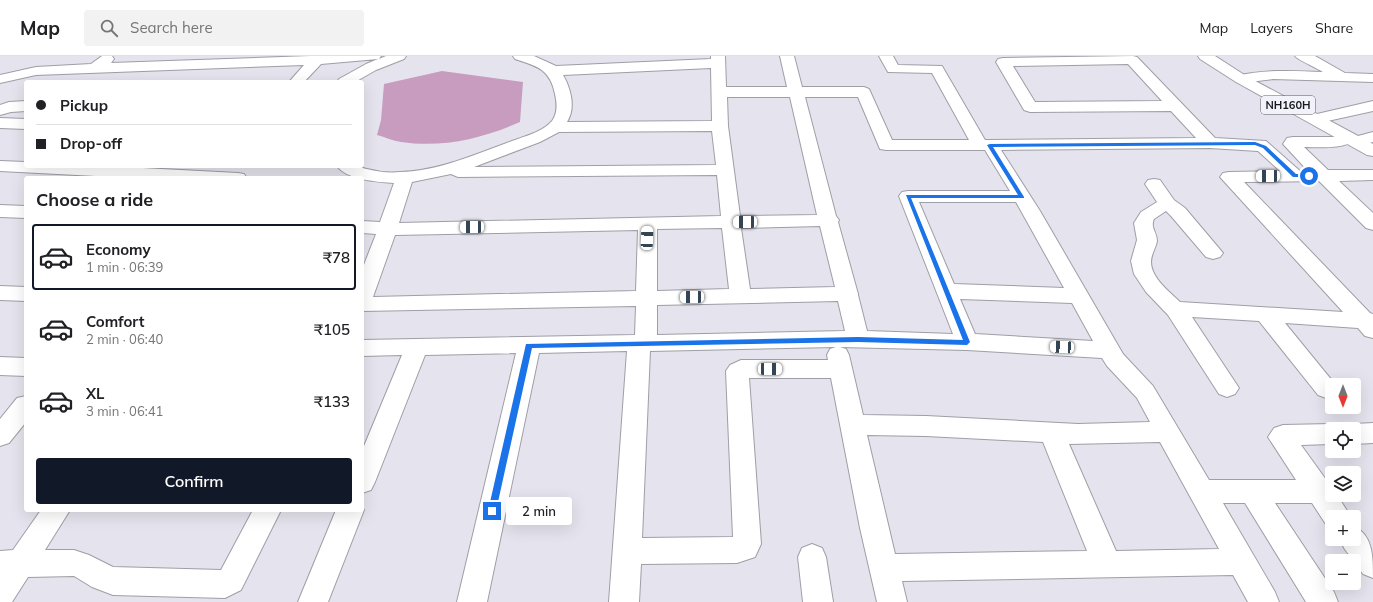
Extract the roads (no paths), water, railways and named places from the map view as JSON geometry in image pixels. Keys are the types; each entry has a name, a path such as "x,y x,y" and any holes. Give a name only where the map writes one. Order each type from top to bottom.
{"main road":[{"path":"94,68 113,56"},
{"path":"0,79 36,71 209,60 317,60 374,56"},
{"path":"348,80 366,70 399,56"},
{"path":"364,186 402,183 494,154 544,134 555,127 560,121 564,112 560,83 553,72 528,58 520,56"},
{"path":"787,56 848,294 846,339 840,369 892,602"},
{"path":"886,56 893,69 937,70 985,145 1022,197 1116,360 1146,392 1264,602"},
{"name":"NH160H","path":"1205,56 1366,142"},
{"name":"NH160H","path":"1214,56 1246,78 1323,117 1366,142"},
{"path":"1302,56 1315,61 1342,77"},
{"path":"553,72 718,59 718,92 724,170 740,296"},
{"path":"298,80 317,60"},
{"path":"1175,106 1030,107 1003,62 1132,60 1175,106 1210,144"},
{"path":"1246,78 1273,75 1373,78"},
{"path":"718,92 864,92 886,145 1260,145 1295,176"},
{"path":"0,110 9,107 24,106"},
{"path":"1323,117 1373,106"},
{"path":"0,123 24,124"},
{"path":"555,127 720,126"},
{"path":"1366,142 1291,143 1373,224"},
{"path":"0,166 24,167"},
{"path":"60,168 210,173 227,176"},
{"path":"350,168 361,174 402,183"},
{"path":"437,172 724,170"},
{"path":"1370,324 1229,177 1373,174"},
{"path":"364,292 388,228 402,183"},
{"path":"1154,184 1168,204 1178,212 1213,253"},
{"path":"967,342 908,196 1022,197"},
{"path":"1168,204 1152,212 1144,223 1143,227 1147,241 1141,261 1142,269 1162,296 1176,310 1226,388"},
{"path":"0,211 24,212"},
{"path":"364,227 388,228 830,220"},
{"path":"624,602 645,298 648,223"},
{"path":"946,291 1079,296"},
{"path":"0,293 24,294"},
{"path":"364,304 848,294"},
{"path":"1176,310 1266,314 1370,324"},
{"path":"1266,314 1325,388"},
{"path":"364,348 846,339 967,342 1110,350"},
{"path":"472,602 529,345"},
{"path":"364,477 417,347"},
{"path":"0,366 24,367"},
{"path":"627,551 738,550 745,548 747,544 737,374 738,370 840,369"},
{"path":"0,436 24,407"},
{"path":"852,425 926,426 1052,434 1168,432"},
{"path":"1361,434 1373,433"},
{"path":"1052,434 1107,564"},
{"path":"1325,434 1282,436 1332,510"},
{"path":"1252,491 1323,602"},
{"path":"1202,492 1318,491"},
{"path":"0,594 10,564 54,512"},
{"path":"10,564 74,563 83,566 103,578 113,581 225,584 231,580 235,573 266,512"},
{"path":"313,602 349,512"},
{"path":"1359,546 1373,564"},
{"path":"812,558 818,602"},
{"path":"884,568 1241,562"}]}
